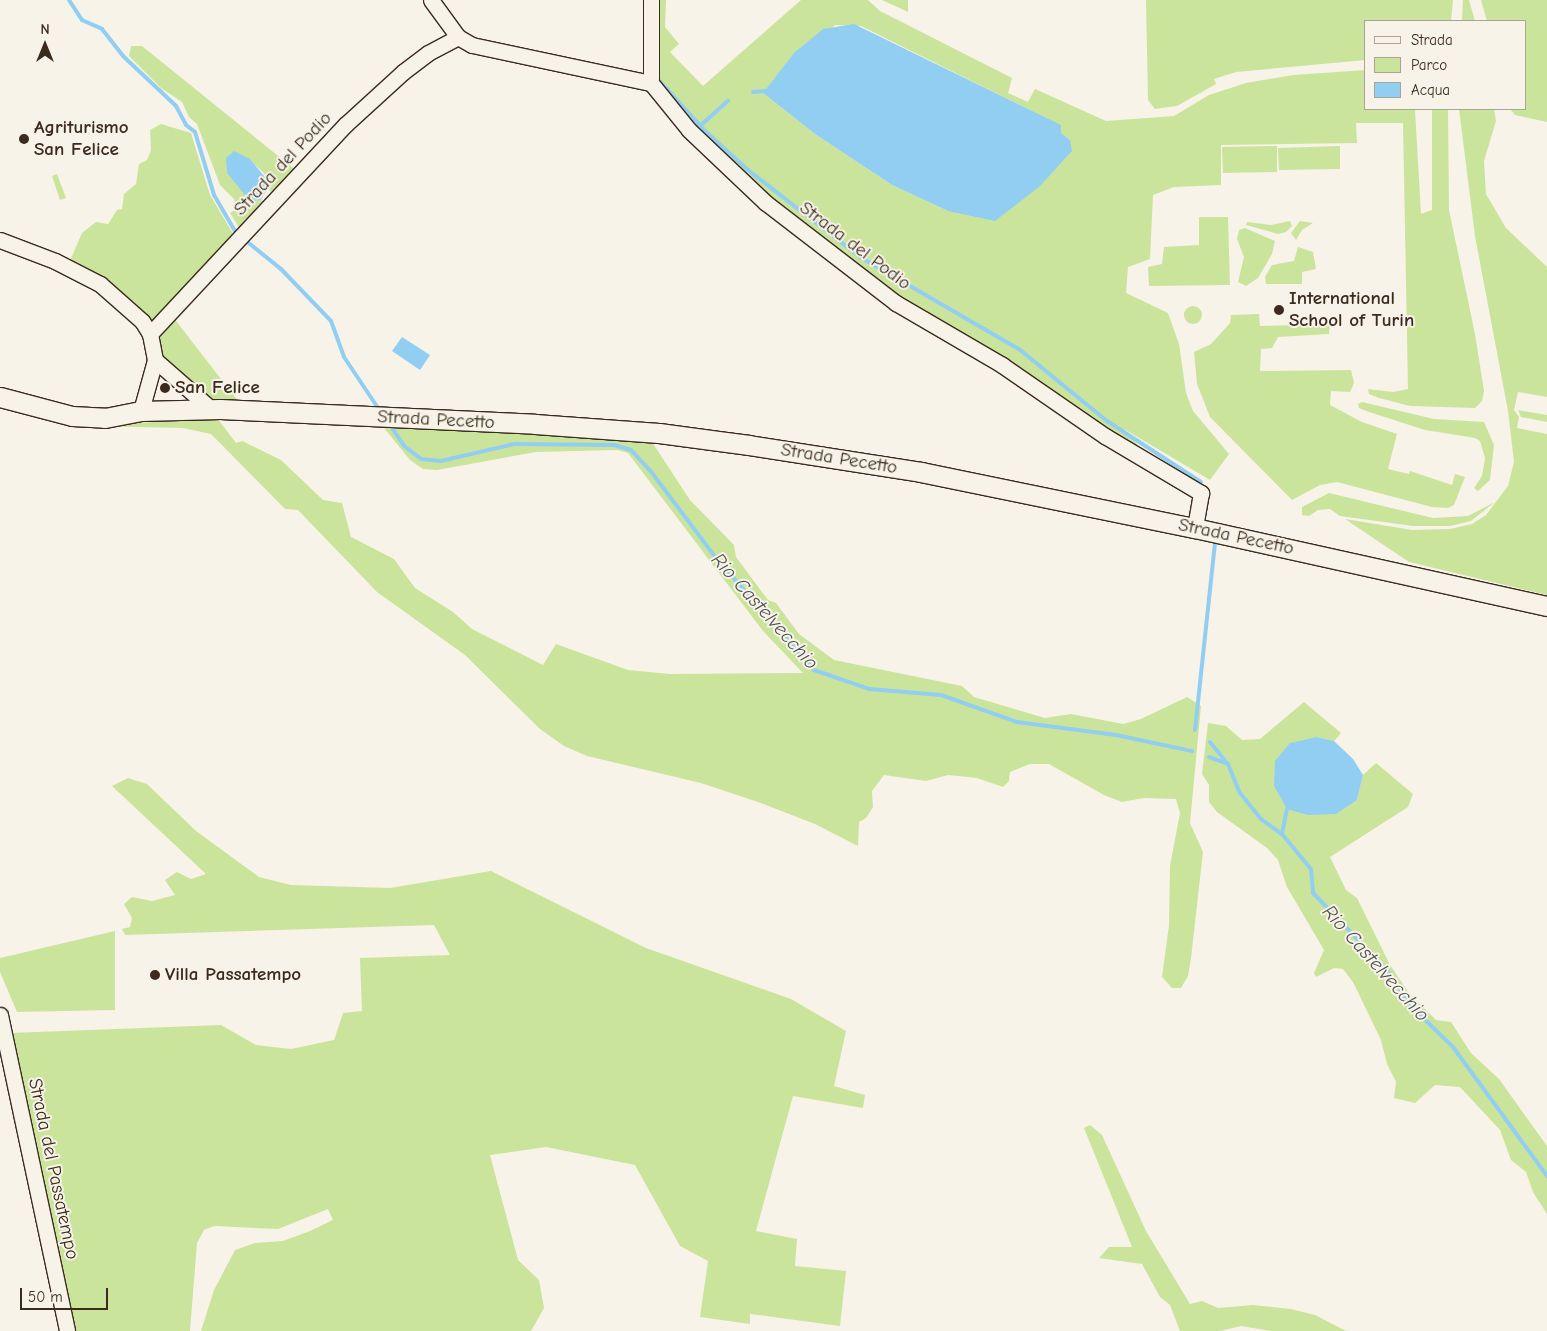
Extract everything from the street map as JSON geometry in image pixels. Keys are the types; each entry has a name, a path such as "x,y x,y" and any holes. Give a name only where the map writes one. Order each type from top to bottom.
{"main road":[{"name":"Strada Pecetto","path":"0,398 72,416 119,417 141,411 211,409 659,433 858,461 1195,528 1547,606"}],"street":[{"path":"431,0 458,38 472,45 651,83 651,0"},
{"name":"Strada del Podio","path":"150,334 345,125 403,72 428,53 458,38"},
{"name":"Strada del Podio","path":"651,83 689,130 766,203 896,303 1002,365 1105,436 1201,493 1195,528"},
{"path":"0,240 55,261 100,284 142,322 150,334 155,360 141,411"},
{"path":"155,360 211,409"},
{"name":"Strada del Passatempo","path":"0,1014 66,1331"}],"green space":[{"path":"658,0 666,0 665,27 679,44 670,52 703,86 801,0 868,0 880,11 1012,78 1008,93 1028,102 1035,89 1106,121 1174,116 1209,95 1246,83 1293,75 1364,70 1364,110 1415,110 1421,214 1432,210 1432,110 1448,110 1449,210 1475,334 1484,391 1482,401 1475,408 1410,406 1369,394 1368,389 1393,392 1408,389 1403,123 1356,123 1357,143 1221,145 1221,185 1174,187 1153,195 1150,259 1128,267 1126,293 1168,313 1179,344 1186,393 1193,411 1229,454 1210,480 1124,429 1144,452 895,294 806,230 691,128 657,85","holes":["835,25 861,26 1060,125 1061,133 1070,140 948,211 892,185 815,134 763,93"]},
{"path":"882,0 908,0 908,12"},
{"path":"1146,0 1453,0 1451,20 1364,20 1364,60 1236,72 1214,79 1216,84 1177,106 1155,109 1148,100"},
{"path":"1463,0 1469,0 1475,20 1462,20"},
{"path":"1481,0 1547,0 1547,122 1515,115 1511,110 1527,110 1527,20 1487,20"},
{"path":"131,46 142,46 298,172 275,195 269,190 270,183 263,172 250,160 254,201 261,200 267,204 242,232 230,213 237,209 234,199 220,185 197,124 189,117 182,102 161,88 129,56"},
{"path":"1459,110 1494,110 1496,121 1484,161 1486,194 1506,228 1547,267 1547,397 1518,392 1514,410 1519,417 1517,428 1547,434 1547,595 1409,562 1345,519 1412,530 1450,529 1472,524 1486,515 1508,486 1514,462 1508,411 1475,236"},
{"path":"161,124 191,133 210,195 235,237 150,326 69,263 82,233 96,222 108,224 117,210 122,209 124,194 136,184 139,164 147,160 151,150 150,130"},
{"path":"1277,146 1277,172 1223,173 1222,147"},
{"path":"1340,146 1340,169 1279,170 1278,148"},
{"path":"57,174 66,198 60,200 52,176"},
{"path":"1199,217 1228,217 1230,285 1149,286 1148,267 1162,264 1164,247 1199,245"},
{"path":"1290,221 1292,226 1286,232 1278,234 1246,225 1247,222 1271,225"},
{"path":"1300,221 1313,223 1302,230 1296,240 1291,233"},
{"path":"1245,228 1275,241 1272,254 1258,278 1246,286 1238,282 1244,257 1237,239 1239,230"},
{"path":"1298,247 1313,252 1316,269 1302,272 1302,284 1266,284 1265,277 1272,265 1294,261"},
{"path":"1189,306 1197,306 1202,311 1200,322 1189,324 1184,319 1184,311"},
{"path":"1259,314 1260,326 1330,324 1329,334 1278,337 1272,348 1261,349 1260,371 1351,370 1354,383 1350,392 1331,391 1330,405 1362,422 1397,434 1388,469 1409,474 1410,471 1452,485 1455,474 1465,477 1454,505 1448,508 1432,507 1337,482 1320,485 1292,500 1210,417 1197,384 1194,352 1211,344 1230,323 1231,315"},
{"path":"173,317 238,401 214,401 159,355 154,336"},
{"path":"1362,402 1434,419 1484,422 1494,445 1490,480 1478,491 1474,488 1482,476 1485,458 1480,441 1475,438 1425,430 1369,412 1359,408 1358,404"},
{"path":"1518,410 1547,415 1547,422 1521,417"},
{"path":"217,418 236,443 242,441 281,460 323,500 342,503 351,537 394,559 415,588 453,612 472,629 543,665 556,644 628,670 670,674 803,673 763,631 628,453 617,450 536,452 437,470 423,469 410,460 380,423 650,439 690,500 734,545 736,557 768,600 776,603 799,634 834,660 962,686 974,697 1045,718 1071,714 1123,724 1141,719 1187,697 1201,706 1190,823 1203,852 1188,976 1181,988 1172,988 1162,977 1169,925 1170,866 1180,813 1176,799 1144,798 1122,802 1104,795 1049,764 1030,764 1010,772 1009,781 1003,787 977,778 948,775 926,781 884,775 872,791 873,807 866,818 859,822 858,846 815,824 701,783 587,756 564,746 540,729 465,655 377,592 298,510 285,509 211,434 183,428 90,426"},
{"path":"1329,493 1433,518 1468,516 1495,502 1471,521 1450,526 1413,526 1340,516 1330,509 1318,510 1309,516 1302,515 1302,507"},
{"path":"1304,702 1341,733 1334,741 1317,737 1357,800 1363,775 1376,763 1413,794 1408,807 1330,857 1346,890 1357,898 1390,965 1409,993 1436,1020 1451,1022 1471,1053 1499,1079 1547,1146 1547,1214 1533,1192 1526,1172 1511,1160 1500,1130 1460,1087 1435,1085 1415,1103 1394,1098 1396,1082 1387,1064 1381,1040 1353,982 1343,969 1334,968 1316,977 1314,973 1324,950 1287,887 1278,860 1267,848 1217,812 1209,802 1209,785 1202,774 1208,723 1226,726 1242,740 1260,739"},
{"path":"128,778 147,784 196,831 259,877 291,885 390,888 491,871 646,948 791,999 846,1031 834,1086 865,1095 863,1108 793,1096 756,1231 797,1239 795,1266 846,1271 840,1326 750,1314 750,1324 700,1317 708,1261 680,1246 635,1165 546,1147 490,1155 518,1260 539,1280 544,1308 531,1331 201,1331 214,1290 235,1250 255,1243 283,1241 310,1231 333,1220 328,1209 278,1229 214,1226 204,1230 197,1243 190,1331 74,1331 10,1033 221,1025 256,1045 291,1049 334,1040 343,1013 362,1011 360,958 450,955 434,925 125,935 122,929 130,927 132,918 124,904 132,897 152,901 175,895 165,880 177,872 191,879 206,874 112,786"},
{"path":"115,931 115,1010 17,1012 0,972 0,958"},
{"path":"1090,1125 1102,1135 1146,1231 1190,1304 1202,1301 1218,1308 1253,1305 1291,1309 1315,1315 1346,1331 1271,1331 1241,1326 1220,1331 1180,1331 1170,1305 1160,1297 1142,1264 1099,1258 1109,1247 1132,1247 1084,1128"}],"water":[{"path":"854,24 1061,125 1061,133 1070,140 1072,151 1039,187 995,221 948,211 892,185 815,134 763,93 794,53 823,29"},
{"path":"234,151 250,159 270,183 261,200 254,201 245,195 227,173 226,158"},
{"path":"402,337 430,355 420,370 392,351"},
{"path":"1317,737 1334,741 1353,759 1363,775 1357,800 1336,814 1308,815 1287,809 1274,786 1275,761 1290,743"}],"waterway":[{"name":"Rio Castelvecchio","path":"69,0 82,20 102,29 123,56 176,106 186,125 195,132 214,195 236,233"},
{"path":"656,77 705,131 748,170 860,257 1019,349 1107,421 1201,482"},
{"path":"753,92 768,91"},
{"path":"700,126 728,101"},
{"name":"Rio Castelvecchio","path":"245,240 281,269 331,321 344,357 378,408"},
{"name":"Rio Castelvecchio","path":"392,428 404,446 421,459 441,461 514,444 614,445 631,450 649,469 716,558 814,670 869,689 941,695 1017,722 1116,735 1192,751"},
{"path":"1195,730 1215,543"},
{"path":"1210,742 1228,764"},
{"name":"Rio Castelvecchio","path":"1209,757 1228,764 1240,793 1261,819 1282,834 1311,869 1313,893 1387,970 1412,1007 1453,1047 1547,1176"},
{"path":"1282,834 1287,809"}],"place":[{"name":"Agriturismo San Felice","path":"24,139"},
{"name":"International School of Turin","path":"1279,310"},
{"name":"San Felice","path":"165,388"},
{"name":"Villa Passatempo","path":"155,975"}]}
